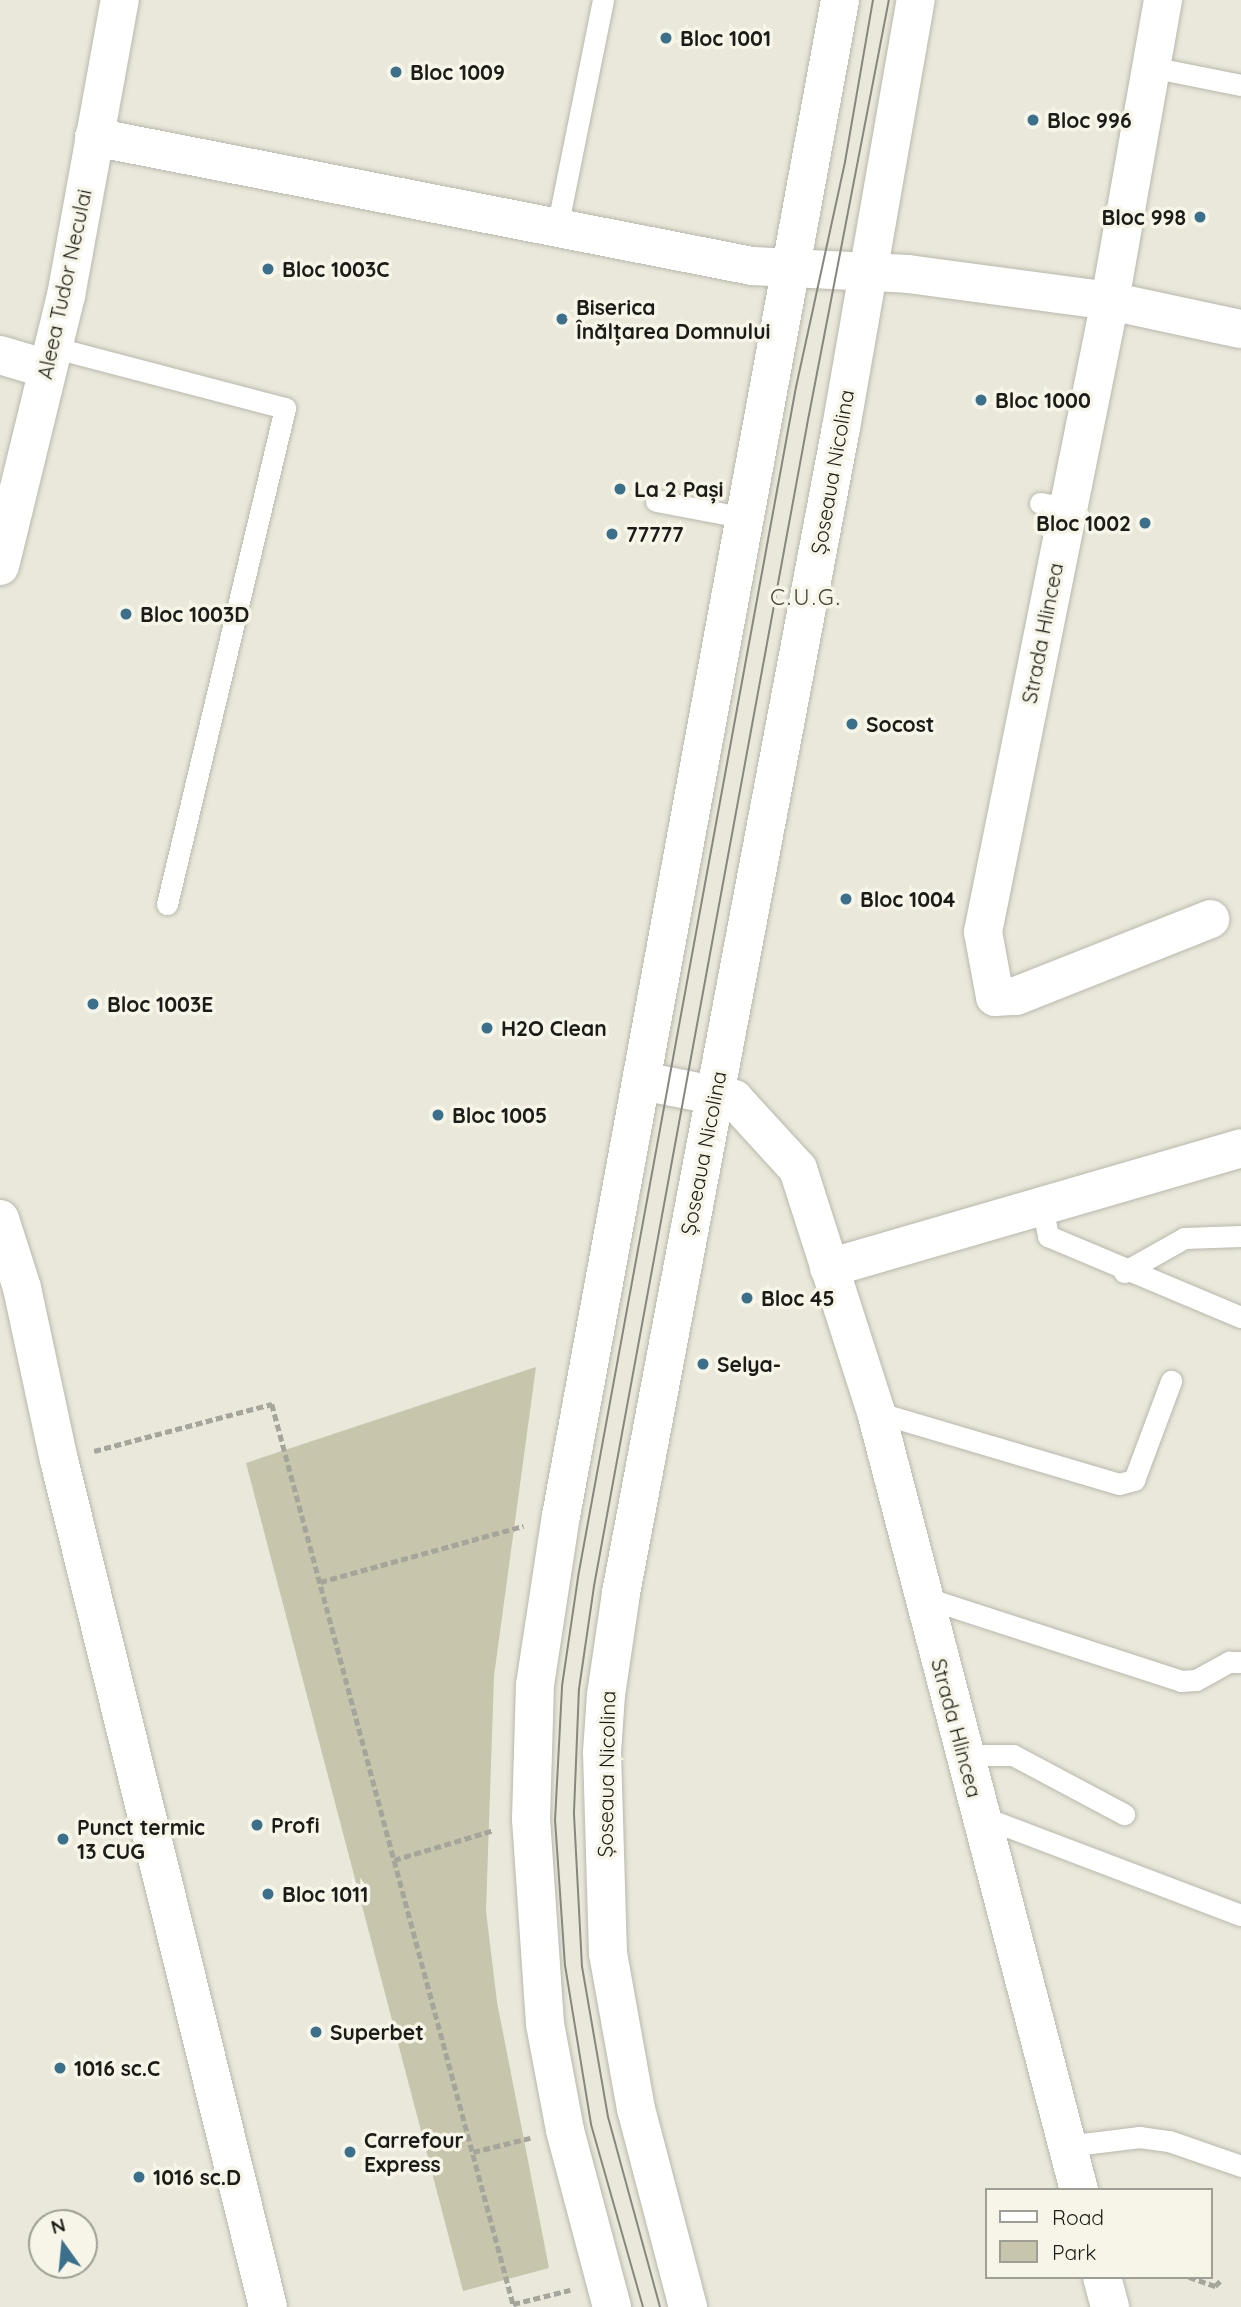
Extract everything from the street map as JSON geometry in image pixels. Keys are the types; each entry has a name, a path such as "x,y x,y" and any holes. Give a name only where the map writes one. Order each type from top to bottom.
{"street":[{"name":"Aleea Tudor Neculai","path":"0,566 50,358 120,0"},
{"path":"608,2294 565,2130 537,1963 531,1819 535,1685 561,1516 840,0"},
{"name":"Șoseaua Nicolina","path":"688,2307 619,2032 605,1912 602,1752 621,1593 869,270 916,0"},
{"name":"Strada Hlincea","path":"1163,0 1110,301 1054,505 983,932 995,998 1016,996 1210,919"},
{"path":"94,137 752,266 869,270 1110,301 1241,329"},
{"path":"0,355 50,358"},
{"name":"Strada Hlincea","path":"642,1082 734,1099 798,1170 876,1412 1078,2188"},
{"path":"829,1268 1241,1148"},
{"path":"0,1219 22,1288 59,1460 268,2307"},
{"path":"1103,2279 1110,2307"}],"lane":[{"path":"557,228 603,0"},
{"path":"1151,67 1241,85"},
{"path":"50,358 285,408 167,904"},
{"path":"656,501 746,518"},
{"path":"1041,1207 1048,1236 1124,1272 1241,1317"},
{"path":"1124,1272 1184,1238 1241,1236"},
{"path":"876,1412 1119,1484 1134,1480 1171,1381"},
{"path":"923,1597 1181,1681 1196,1680 1229,1662 1241,1662"},
{"path":"964,1755 1013,1755 1124,1814"},
{"path":"980,1816 1241,1915"},
{"path":"1068,2146 1139,2137 1169,2141 1241,2166"}],"path":[{"path":"59,1460 272,1404 514,2306 608,2294"},
{"path":"320,1582 561,1516"},
{"path":"394,1860 531,1819"},
{"path":"472,2152 565,2130"},
{"path":"1195,2279 1215,2286 1221,2280"}],"green space":[{"path":"536,1367 494,1676 486,1911 497,2002 549,2268 463,2291 246,1463"}],"tram line":[{"path":"643,2307 591,2124 565,1966 555,1821 562,1686 578,1577 796,387 845,162 873,0"},
{"path":"660,2307 608,2117 582,1967 574,1812 579,1689 594,1586 807,425 889,0"}],"place":[{"name":"Bloc 1001","path":"666,38"},
{"name":"Bloc 1009","path":"396,72"},
{"name":"Bloc 996","path":"1033,120"},
{"name":"Bloc 998","path":"1200,217"},
{"name":"Bloc 1003C","path":"268,269"},
{"name":"Biserica Înălțarea Domnului","path":"562,319"},
{"name":"Bloc 1000","path":"981,400"},
{"name":"La 2 Pași","path":"620,489"},
{"name":"Bloc 1002","path":"1145,523"},
{"name":"77777","path":"612,534"},
{"name":"Bloc 1003D","path":"126,614"},
{"name":"Socost","path":"852,724"},
{"name":"Bloc 1004","path":"846,899"},
{"name":"Bloc 1003E","path":"93,1004"},
{"name":"H2O Clean","path":"487,1028"},
{"name":"Bloc 1005","path":"438,1115"},
{"name":"Bloc 45","path":"747,1298"},
{"name":"Selya-","path":"703,1364"},
{"name":"Profi","path":"257,1825"},
{"name":"Punct termic 13 CUG","path":"63,1839"},
{"name":"Bloc 1011","path":"268,1894"},
{"name":"Superbet","path":"316,2032"},
{"name":"1016 sc.C","path":"60,2068"},
{"name":"Carrefour Express","path":"350,2152"},
{"name":"1016 sc.D","path":"139,2177"}],"district":[{"name":"C.U.G.","path":"806,597"}]}
